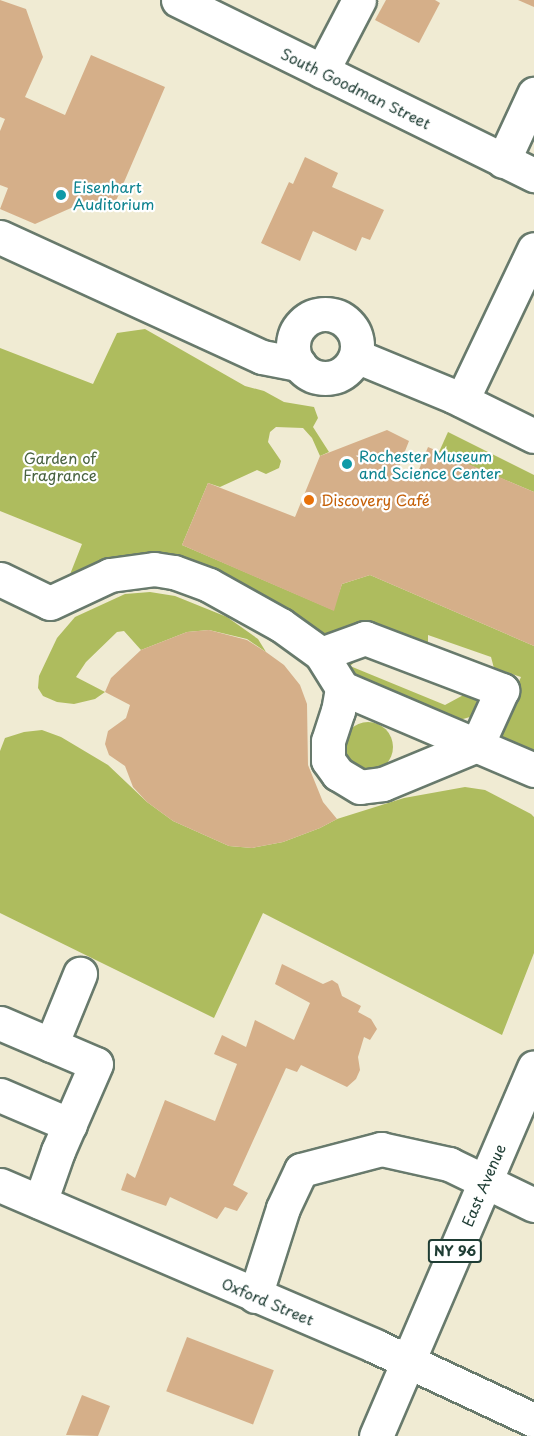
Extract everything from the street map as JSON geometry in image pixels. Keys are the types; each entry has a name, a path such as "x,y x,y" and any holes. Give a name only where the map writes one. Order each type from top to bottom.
{"main road":[{"name":"South Goodman Street","path":"178,0 534,175"},
{"path":"322,71 359,0"},
{"path":"503,161 534,94"},
{"path":"0,237 262,357 299,364"},
{"path":"462,400 534,249"},
{"path":"322,314 336,315 354,330 357,341 356,356 342,373 331,377 320,377 308,372 299,364 294,355 296,333 306,320 322,314"},
{"path":"356,356 462,400 534,436"},
{"path":"0,579 50,603 110,575 154,569 174,572 209,585 270,619 321,654 342,688 534,770"},
{"path":"321,654 365,638 502,690 477,745 383,784 360,787 338,774 328,760 328,741 338,711 342,688"},
{"path":"51,1044 80,974"},
{"path":"0,1023 96,1064 40,1202"},
{"name":"East Avenue","path":"376,1436 534,1067"},
{"path":"0,1095 70,1125"},
{"path":"255,1296 283,1208 301,1170 341,1157 381,1149 449,1164 534,1205"},
{"name":"Oxford Street","path":"0,1185 407,1362 534,1420"}],"green space":[{"name":"Garden of Fragrance","path":"145,329 245,386 264,391 284,402 314,407 318,418 313,427 329,452 320,456 312,438 303,428 276,427 270,432 268,442 281,461 279,468 266,474 257,470 220,487 208,483 182,545 333,610 342,584 370,575 534,646 534,760 503,740 501,731 508,706 521,677 503,671 498,683 491,657 428,635 428,661 320,650 212,581 67,582 82,544 0,511 0,348 93,384 117,333"},
{"path":"448,432 534,475 534,492 439,452"},
{"path":"150,592 175,596 227,617 258,639 266,652 247,639 209,630 187,632 141,650 124,631 117,632 86,662 76,677 105,692 95,699 74,704 57,702 43,696 38,688 39,676 57,638 75,617 125,594"},
{"path":"363,655 350,666 445,705 469,692 475,695 477,700 476,711 470,717 456,721 343,673 340,662"},
{"path":"363,722 373,722 386,729 393,742 393,752 386,765 373,772 363,772 354,768 347,761 343,752 343,742 347,733 354,726"},
{"path":"42,730 61,737 108,765 147,802 173,821 229,846 252,848 283,842 337,819 404,798 465,787 485,790 531,814 534,817 534,953 502,1035 263,913 214,1018 0,913 0,751 5,738 24,732"}],"building":[{"path":"0,0 26,9 43,57 25,97 65,115 91,55 165,87 112,210 89,200 35,224 0,209 8,188 0,185 0,131 5,119 0,117"},
{"path":"386,0 435,0 440,3 419,43 375,20"},
{"path":"518,0 534,0 534,7"},
{"path":"305,157 338,173 332,187 384,210 370,240 362,237 356,251 313,231 300,261 261,243 289,182 293,184"},
{"path":"387,430 409,441 396,474 414,482 428,447 534,492 534,646 370,575 342,584 334,611 182,545 208,483 295,517 320,456"},
{"path":"209,630 247,640 284,665 300,685 307,704 308,765 323,802 337,819 283,842 252,848 229,846 173,821 147,802 133,787 125,766 109,755 105,744 108,731 126,718 130,705 105,692 111,678 141,650 187,632"},
{"path":"282,964 323,984 332,980 338,984 342,996 361,1006 358,1012 371,1019 377,1029 370,1040 364,1037 358,1057 360,1070 356,1079 347,1087 301,1065 297,1072 286,1068 233,1185 248,1193 237,1211 225,1207 217,1219 170,1197 166,1206 121,1190 127,1173 135,1178 165,1100 215,1121 237,1064 214,1054 222,1035 246,1047 255,1020 294,1040 310,1003 275,984"},
{"path":"187,1337 274,1370 253,1424 166,1391"},
{"path":"82,1395 110,1406 98,1436 66,1435"}],"place":[{"name":"Eisenhart Auditorium","path":"61,195"},
{"name":"Rochester Museum and Science Center","path":"347,464"},
{"name":"Discovery Café","path":"309,500"}]}
